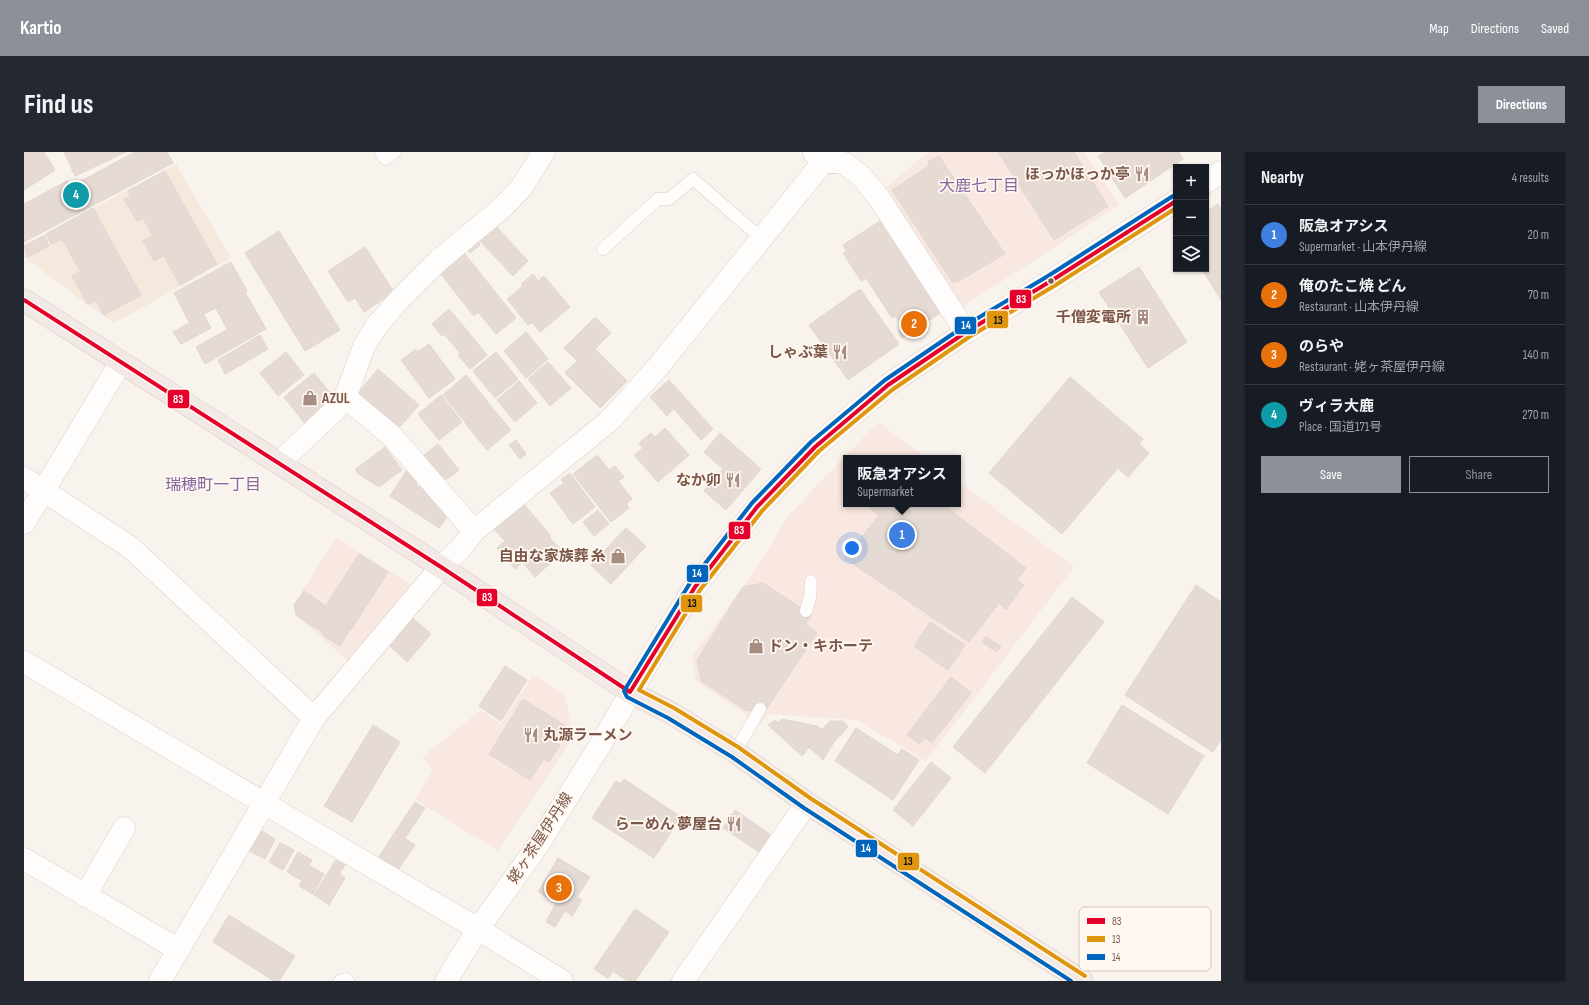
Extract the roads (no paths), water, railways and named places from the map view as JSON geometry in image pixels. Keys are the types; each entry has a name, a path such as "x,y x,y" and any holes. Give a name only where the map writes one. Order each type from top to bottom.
{"highway":[{"path":"24,300 441,567 630,692 671,712 735,752 807,803 1082,981"}],"street":[{"path":"279,463 336,409 348,393 364,346 378,324 399,300 438,261 503,207 521,188 544,152"},
{"path":"160,981 314,718 441,567 461,548 474,531 610,421 658,368 762,238 822,155 844,163 862,177 879,198 966,332"},
{"path":"1209,180 1221,172"},
{"name":"姥ヶ茶屋伊丹線","path":"446,981 478,929 536,848 599,747 630,692 695,587 757,507 815,447 888,385 966,332 1052,281 1173,203"},
{"path":"24,523 121,362"},
{"path":"345,397 392,436 474,531"},
{"path":"24,478 130,547 314,718"},
{"path":"24,662 478,929 562,981"},
{"path":"683,981 807,803"},
{"path":"85,896 124,828"},
{"path":"24,859 179,950"}],"lane":[{"path":"381,152 385,159 395,152"},
{"path":"603,249 658,199 669,199 693,179 762,238"},
{"path":"806,611 810,597 811,581"},
{"path":"735,752 760,709"},
{"path":"340,981 346,979 348,981"}],"place":[{"name":"ほっかほっか亭","path":"1142,174"},
{"name":"ヴィラ大鹿","path":"76,195"},
{"name":"千僧変電所","path":"1143,317"},
{"name":"俺のたこ焼 どん","path":"914,324"},
{"name":"しゃぶ葉","path":"840,352"},
{"name":"AZUL","path":"310,398"},
{"name":"なか卯","path":"733,480"},
{"name":"阪急オアシス","path":"902,535"},
{"name":"自由な家族葬 糸","path":"618,556"},
{"name":"ドン・キホーテ","path":"756,646"},
{"name":"丸源ラーメン","path":"531,735"},
{"name":"らーめん 夢屋台","path":"734,824"},
{"name":"のらや","path":"559,888"}],"district":[{"name":"大鹿七丁目","path":"979,185"},
{"name":"瑞穂町一丁目","path":"213,484"}]}
